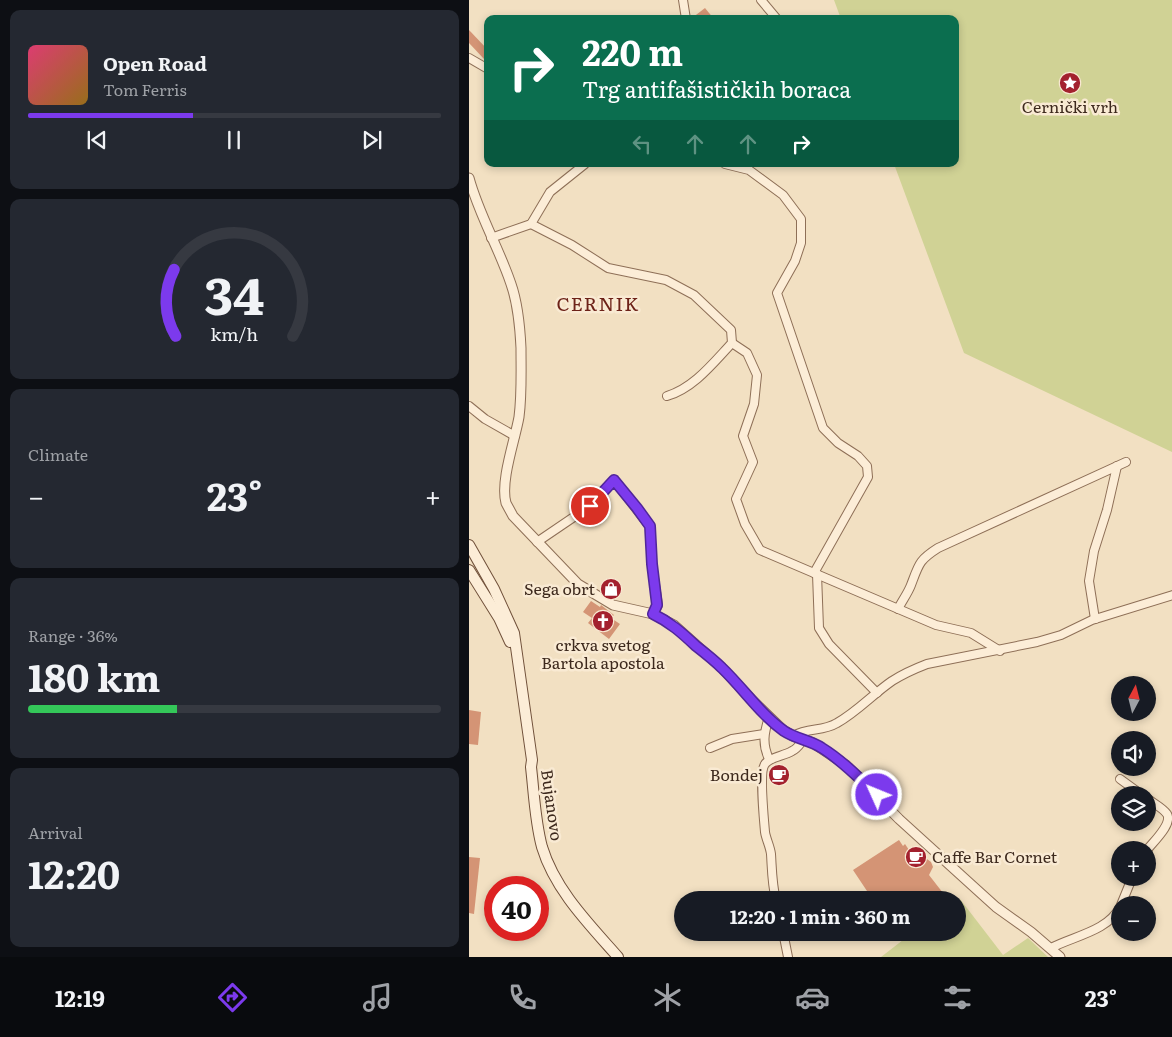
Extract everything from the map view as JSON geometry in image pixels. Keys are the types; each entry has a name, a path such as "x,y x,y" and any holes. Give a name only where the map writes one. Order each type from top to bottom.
{"main road":[{"name":"Bujanovo","path":"469,545 514,633 532,760 531,767 537,819 543,848 558,884 618,957"},
{"name":"Bujanovo","path":"469,570 499,618 519,664"}],"street":[{"path":"683,0 685,15"},
{"path":"761,0 774,15"},
{"path":"469,58 484,67"},
{"path":"491,238 531,224 550,192 581,167"},
{"path":"737,167 749,170 783,195 801,219 801,243 795,261 777,293 823,428 838,443 858,456 867,466 868,477 815,573 819,628 829,644 877,693"},
{"path":"469,178 491,238 505,267 517,304 521,347 521,400 505,479 506,503 513,516 569,576 588,591 613,605 653,614 674,625 722,668 783,730 793,736 813,743 846,765 899,819 989,901 1031,932 1060,957"},
{"path":"531,224 572,245 608,268 666,280 694,295 731,330 732,344 697,379 680,392 667,396"},
{"path":"732,344 747,353 757,375 754,404 743,436 753,462 736,499 745,524 760,550 898,610 936,625 971,634 1000,650"},
{"path":"469,406 485,419 515,436"},
{"path":"898,610 910,587 917,567 926,556 938,548 1126,462"},
{"path":"1095,619 1089,581 1094,551 1107,510 1117,466"},
{"path":"537,542 590,506 614,480 650,526 657,605 653,614"},
{"path":"793,736 808,729 824,729 838,723 902,675 927,664 1052,638 1095,619 1172,595"},
{"path":"769,717 764,734 765,748 769,759"},
{"path":"710,748 732,739 764,734"},
{"path":"774,891 771,853 765,834 761,785 763,765 769,759 795,750 803,740"},
{"path":"1120,780 1129,786"},
{"path":"1154,841 1167,824 1168,817 1156,805"},
{"path":"1051,948 1099,927 1111,918"},
{"path":"785,941 789,957"}],"green space":[{"path":"834,0 1172,0 1172,452 964,353 895,167 959,167 959,15 840,15"},
{"path":"966,907 1003,955 1028,938 1048,957 881,957 902,941 966,941"}],"building":[{"path":"705,8 711,15 696,15"},
{"path":"469,30 484,46 484,59 469,43"},
{"name":"crkva svetog Bartola apostola","path":"591,601 600,607 601,605 614,615 611,618 620,624 609,639 588,623 592,618 583,612"},
{"path":"469,710 481,712 478,745 469,744"},
{"path":"899,840 903,846 905,844 911,853 916,851 931,862 933,867 929,875 941,891 867,891 853,870"},
{"path":"469,857 480,858 474,914 469,913"}],"place":[{"name":"Cernički vrh","path":"1070,83"},
{"name":"Sega obrt","path":"611,589"},
{"name":"crkva svetog Bartola apostola","path":"603,621"},
{"name":"Bondej","path":"779,775"},
{"name":"Caffe Bar Cornet","path":"916,857"}],"district":[{"name":"CERNIK","path":"598,304"}],"route":[{"path":"590,506 614,480 650,526 657,605 653,614 663,618 681,631 722,668 783,730 822,748 846,765 877,795"}]}
